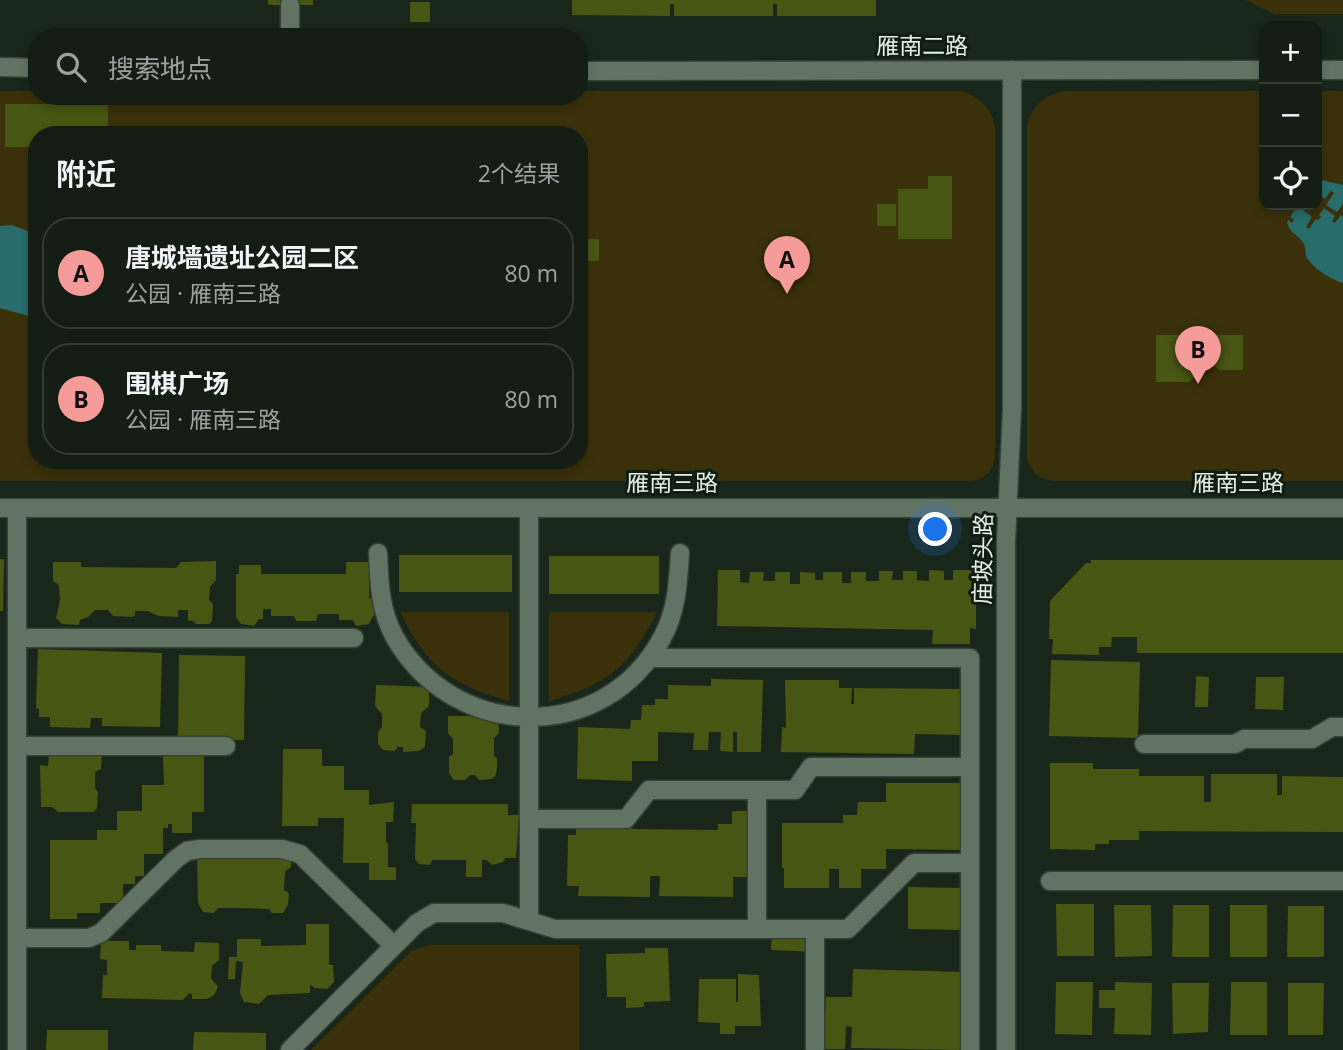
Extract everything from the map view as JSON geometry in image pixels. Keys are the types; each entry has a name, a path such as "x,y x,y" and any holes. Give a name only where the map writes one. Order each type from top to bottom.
{"street":[{"path":"290,5 290,28"},
{"path":"0,67 28,68"},
{"name":"庙坡头路","path":"1006,1050 1012,70"},
{"name":"雁南二路","path":"588,71 1259,70"},
{"path":"1322,70 1343,70"},
{"path":"9,508 17,638 17,1050"},
{"name":"雁南三路","path":"9,508 1343,508"},
{"path":"529,508 529,921"},
{"path":"378,553 380,595 393,635 417,668 449,695 488,712 529,718 570,712 608,695 641,668 664,635 678,595 680,553"},
{"path":"17,638 354,638"},
{"path":"650,658 970,658 970,1050"},
{"path":"1144,744 1235,744 1244,739 1312,739 1332,727 1343,727"},
{"path":"17,746 226,746"},
{"path":"529,819 625,819 649,790 794,790 811,767 970,767"},
{"path":"757,790 757,929"},
{"path":"17,938 89,938 101,933 187,851 282,849 295,851 306,859 394,946"},
{"path":"290,1050 422,918 434,913 503,913 555,929 848,929 914,863 970,863"},
{"path":"1050,881 1343,881"},
{"path":"815,929 815,1048"}],"shaded area":[{"path":"1246,0 1343,0 1343,14 1274,14"},
{"path":"0,91 28,91 28,105 588,105 588,91 960,91 973,96 984,104 995,127 995,458 990,471 984,477 971,481 0,481"},
{"path":"1065,91 1259,91 1259,210 1322,210 1322,91 1343,91 1343,481 1059,481 1048,480 1035,473 1027,458 1027,127 1032,113 1051,95"},
{"path":"400,612 509,612 509,701 470,687 442,671 421,647"},
{"path":"549,612 657,612 637,647 615,671 587,687 549,701"},
{"path":"429,945 579,945 579,1050 311,1050 411,951"}],"water":[{"path":"1322,180 1343,185 1343,204 1337,212 1326,205 1334,193 1331,191 1325,199 1322,197"},
{"path":"1324,208 1335,216 1332,221 1335,223 1341,215 1343,217 1343,283 1312,265 1306,256 1304,244 1290,229 1287,222 1288,220 1292,223 1294,219 1290,217 1295,210 1303,210 1312,217 1306,227 1309,229 1316,219 1321,217 1319,215"},
{"path":"11,225 28,231 28,316 0,308 0,226"}],"building":[{"path":"268,0 313,0 313,5 268,5"},
{"path":"572,0 876,0 876,16 777,16 777,4 773,4 773,16 674,16 674,4 670,4 670,16 572,15"},
{"path":"410,2 430,2 430,22 410,22"},
{"path":"5,104 108,105 108,126 28,126 28,147 5,147"},
{"path":"928,176 952,176 952,239 898,239 898,189 928,189"},
{"path":"877,204 896,204 896,226 877,226"},
{"path":"588,239 599,239 599,261 588,261"},
{"path":"1156,335 1203,335 1203,368 1189,382 1156,382"},
{"path":"1208,335 1243,335 1243,370 1219,370 1208,359"},
{"path":"399,555 512,555 512,592 399,592"},
{"path":"549,556 659,556 659,594 549,594"},
{"path":"0,559 4,559 3,611 0,611"},
{"path":"1091,560 1343,560 1343,653 1137,653 1137,637 1112,637 1111,647 1099,647 1099,655 1052,654 1053,639 1049,639 1050,601 1086,563 1091,563"},
{"path":"216,561 216,580 210,587 209,600 213,604 212,621 209,624 188,621 188,610 178,610 178,617 135,611 132,617 113,616 108,610 95,610 80,620 79,625 62,624 56,618 60,601 59,585 53,581 53,562 81,562 81,567 176,568 181,562"},
{"path":"346,562 374,562 374,580 369,584 369,598 375,599 375,613 369,624 356,626 353,620 339,620 339,614 318,614 316,621 296,621 294,616 271,616 271,609 263,609 263,619 259,619 254,626 241,624 236,617 236,574 239,574 239,565 261,565 261,574 346,574"},
{"path":"718,570 740,570 740,582 749,583 750,572 764,572 763,581 775,581 775,572 790,572 790,584 800,584 800,572 815,573 815,580 823,580 823,572 842,572 842,583 851,583 851,572 866,572 866,581 879,581 879,571 893,571 892,580 903,580 903,571 917,571 917,580 929,581 929,570 944,571 944,580 953,580 953,570 976,570 976,629 970,628 970,644 932,644 933,630 717,626"},
{"path":"38,649 162,653 160,727 102,726 102,718 91,718 90,728 50,727 50,717 39,717 39,709 36,708"},
{"path":"179,655 245,656 244,740 178,739"},
{"path":"1051,660 1140,662 1138,738 1049,736"},
{"path":"1196,676 1209,677 1208,707 1195,707"},
{"path":"1256,677 1284,677 1283,710 1255,709"},
{"path":"711,679 763,680 761,752 737,752 737,732 733,732 733,752 720,751 721,732 709,732 708,750 693,750 694,733 658,732 658,761 632,761 632,781 577,779 578,727 630,729 631,720 641,720 642,705 655,705 655,699 668,699 668,685 711,686"},
{"path":"785,680 839,680 839,688 852,688 851,704 854,704 854,688 965,689 965,735 915,734 914,754 781,752 782,727 786,728"},
{"path":"376,685 429,687 429,706 421,713 420,727 426,731 425,747 419,751 403,752 403,747 397,747 395,751 383,750 378,744 382,714 375,706"},
{"path":"448,716 498,716 499,733 494,738 497,766 496,775 492,779 479,780 475,775 470,775 465,780 454,780 449,773 453,739 448,733"},
{"path":"283,749 322,749 322,766 344,766 344,790 369,790 369,805 394,802 393,822 386,822 386,843 388,867 396,867 396,880 369,880 369,863 343,863 344,818 318,818 318,826 282,826"},
{"path":"49,752 102,753 101,769 95,772 95,788 98,792 97,808 93,812 58,812 52,807 41,807 40,765 48,766"},
{"path":"204,755 204,812 192,812 192,833 172,833 172,824 163,828 163,854 144,854 144,876 135,876 135,884 123,884 123,903 100,903 100,913 77,913 77,919 50,919 50,840 97,840 97,830 117,830 117,811 142,811 142,785 164,785 163,756"},
{"path":"1050,763 1093,763 1093,769 1139,769 1139,776 1204,776 1204,802 1211,802 1211,774 1277,774 1277,795 1282,795 1282,776 1343,777 1343,832 1139,831 1139,840 1109,840 1109,844 1095,844 1095,850 1050,849"},
{"path":"886,783 965,783 965,850 886,849 886,869 861,869 861,888 839,888 839,869 829,869 829,888 784,888 782,823 843,823 843,815 857,815 858,802 886,802"},
{"path":"412,804 508,804 508,815 519,815 516,858 505,858 503,862 492,865 487,860 482,860 482,877 466,877 466,860 432,860 430,865 419,864 415,859 416,823 411,823"},
{"path":"732,811 761,811 759,877 733,877 733,897 659,896 660,876 650,876 650,897 578,896 579,886 567,886 568,835 576,835 576,823 632,824 632,829 718,830 718,824 732,824"},
{"path":"197,851 222,851 222,858 265,858 291,852 291,867 285,871 284,890 289,893 288,905 283,913 272,913 269,909 239,908 218,908 214,913 203,912 198,903"},
{"path":"908,887 964,888 964,930 908,929"},
{"path":"1056,904 1094,904 1094,956 1057,956"},
{"path":"1114,905 1151,905 1152,956 1115,957"},
{"path":"1173,905 1209,905 1209,957 1172,957"},
{"path":"1230,905 1267,905 1267,957 1230,957"},
{"path":"1288,906 1324,906 1324,957 1287,957"},
{"path":"306,924 329,924 329,965 333,965 334,982 327,989 310,985 310,993 268,995 259,1004 244,1002 240,993 243,962 236,961 235,979 228,979 229,957 237,957 237,939 261,939 261,946 306,945"},
{"path":"772,930 820,933 819,952 771,950"},
{"path":"101,941 129,941 129,950 136,950 136,945 161,945 161,951 194,952 195,942 219,943 219,960 212,966 211,978 218,987 214,995 207,999 192,999 192,994 189,993 183,1000 102,998 107,960 100,959"},
{"path":"645,948 668,948 670,1001 644,1002 644,1007 626,1008 626,997 607,997 606,954 645,953"},
{"path":"853,969 965,972 964,1050 851,1048 852,1027 846,1026 845,1049 821,1049 821,1021 825,1021 826,997 852,997"},
{"path":"738,974 759,975 761,1026 735,1026 735,1034 720,1034 720,1023 698,1022 699,979 736,979 738,1002"},
{"path":"1056,982 1093,982 1092,1035 1055,1034"},
{"path":"1115,982 1152,983 1151,1035 1114,1034 1115,1008 1099,1008 1099,990 1115,990"},
{"path":"1231,982 1267,982 1267,1035 1230,1035"},
{"path":"1172,983 1209,983 1208,1032 1173,1034"},
{"path":"1288,983 1324,983 1323,1035 1288,1035"},
{"path":"47,1030 108,1030 108,1050 46,1050"},
{"path":"194,1032 266,1033 266,1050 193,1050"}],"place":[{"name":"唐城墙遗址公园二区","path":"787,294"},
{"name":"围棋广场","path":"1198,384"}]}
